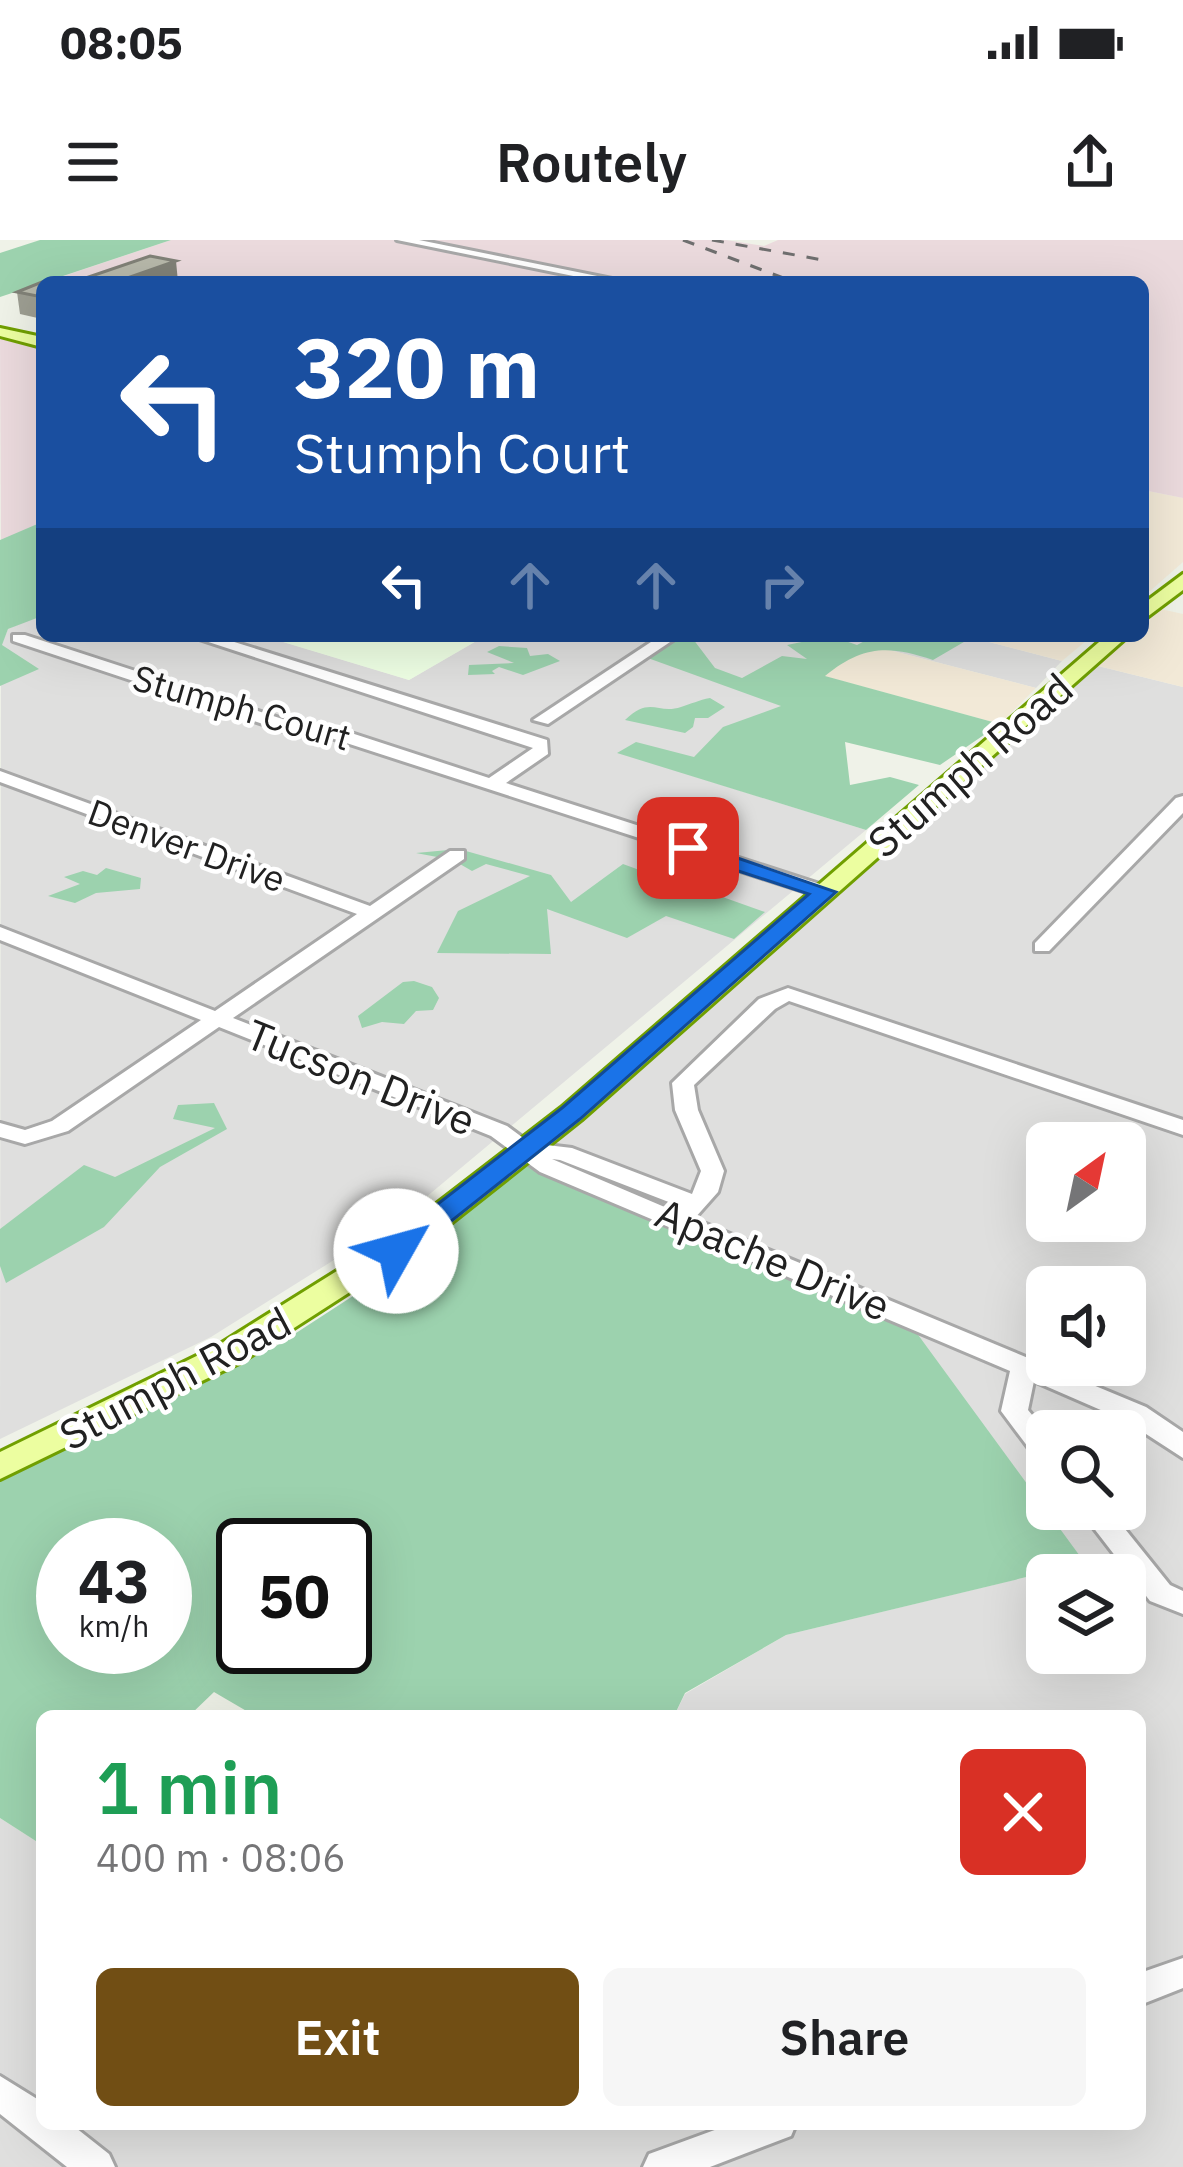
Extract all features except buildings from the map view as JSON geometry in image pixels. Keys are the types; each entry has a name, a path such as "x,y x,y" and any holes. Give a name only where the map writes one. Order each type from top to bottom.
{"main road":[{"path":"0,332 36,341"},
{"path":"1149,605 1183,580"},
{"path":"1149,606 1181,610"},
{"name":"Stumph Road","path":"0,1467 163,1389 303,1311 396,1251 571,1114 1111,642"}],"street":[{"path":"401,240 590,276"},
{"name":"Stumph Court","path":"36,627 19,638 825,892"},
{"name":"Stumph Court","path":"217,642 541,744 542,750 491,784"},
{"path":"542,720 662,642"},
{"name":"Denver Drive","path":"0,776 374,914"},
{"path":"1042,947 1183,802"},
{"path":"0,1130 25,1137 60,1126 457,855"},
{"name":"Tucson Drive","path":"0,933 214,1021 231,1040 484,1142 524,1149"},
{"path":"687,1211 711,1185 712,1168 685,1116 683,1083 767,1004 788,994 1183,1128"},
{"name":"Apache Drive","path":"524,1149 548,1166 687,1211 1136,1414 1163,1428 1183,1448"},
{"path":"1024,1366 1013,1411 1026,1427"},
{"path":"1110,1530 1160,1593 1183,1603"},
{"path":"1146,1987 1183,1973"},
{"path":"0,2093 36,2119"},
{"path":"50,2130 96,2167"},
{"path":"662,2167 762,2130"}],"shaded area":[{"path":"171,240 726,240 764,246 778,240 1183,240 1183,498 1149,491 1149,276 64,276"},
{"path":"0,335 36,344 36,525 1,541"},
{"path":"1149,491 1183,498 1183,562 1150,591"},
{"path":"1156,608 1183,614 1183,687 1094,665 1119,642 1149,642 1149,614"},
{"path":"36,617 36,642 284,642 409,680 475,642 989,642 1062,661 1036,688 866,644 690,775 866,830 401,1218 211,1337 0,1439 1,646 8,629"},
{"path":"283,642 475,642 409,680"},
{"path":"989,642 1085,642 1062,661"},
{"path":"866,644 1036,688 1000,724 824,676"},
{"path":"1094,665 1183,687 1183,2167 0,2167 0,1818 36,1841 36,2130 1146,2130 1146,1710 677,1710 685,1694 786,1635 1026,1577 1026,1674 1146,1674 1146,1554 1073,1554 1044,1530 1146,1530 1146,1410 1026,1410 1026,1515 671,1223 525,1165"}],"green space":[{"path":"40,240 171,240 63,276 36,276 36,285 0,297 0,253"},
{"path":"36,525 36,618 8,629 2,645 39,669 0,686 0,540"},
{"path":"669,642 695,642 715,668 742,678 782,656 807,659 787,645 802,642 964,642 933,660 890,650 864,653 825,676 1000,724 940,765 845,742 850,785 890,777 919,785 866,830 617,753 636,742 694,757 723,727 781,706 645,657"},
{"path":"499,646 527,648 530,656 548,654 560,661 523,675 499,667 492,671 495,674 468,675 469,665 514,663 487,652"},
{"path":"710,698 725,707 708,718 695,718 685,733 625,720 648,707 673,709"},
{"path":"459,849 551,875 571,902 623,864 672,882 703,866 717,895 765,912 734,939 666,916 627,938 547,909 551,954 437,953 458,911 530,876 486,864 472,871 453,860 416,853"},
{"path":"106,868 141,878 140,889 96,893 75,903 48,896 80,884 64,877 83,871 97,875"},
{"path":"403,982 432,987 439,998 433,1010 416,1011 404,1024 382,1022 362,1028 358,1016"},
{"path":"214,1103 227,1129 160,1167 104,1227 6,1283 0,1266 0,1229 84,1165 115,1177 215,1128 173,1119 178,1105"},
{"path":"525,1165 671,1223 916,1332 1026,1482 1026,1530 1061,1530 1078,1554 1026,1554 1026,1577 786,1635 685,1693 677,1710 245,1710 214,1692 195,1710 36,1710 36,1841 0,1818 0,1479 276,1346 393,1270"}],"railway":[{"path":"683,240 778,276"},
{"path":"712,240 823,260"}],"route":[{"path":"396,1251 571,1114 825,892 688,848"}]}
